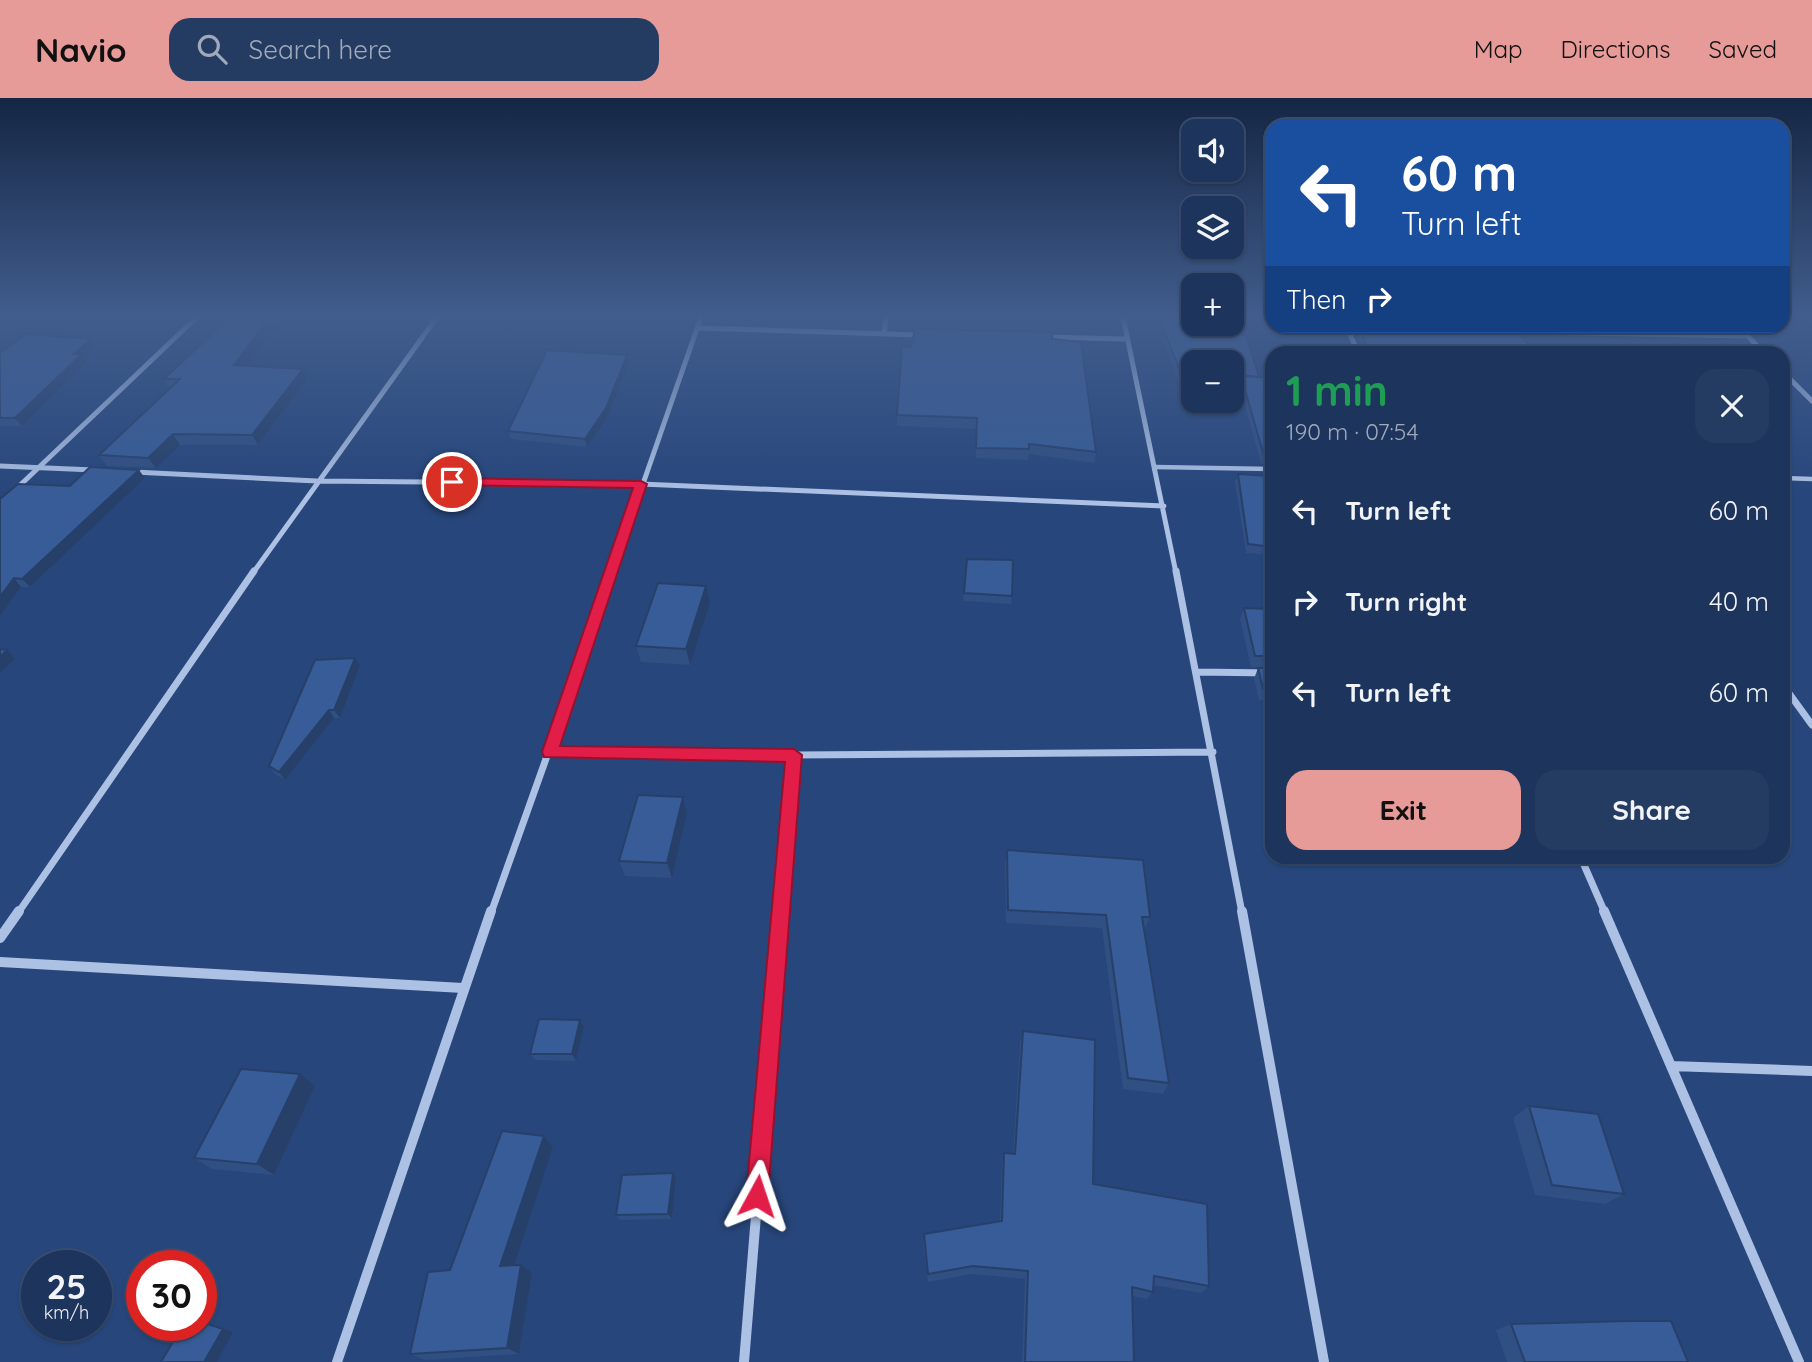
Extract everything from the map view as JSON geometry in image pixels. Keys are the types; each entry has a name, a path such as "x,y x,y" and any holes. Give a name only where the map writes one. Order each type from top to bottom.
{"street":[{"path":"9,495 134,376"},
{"path":"0,938 317,481 394,376"},
{"path":"337,1362 463,988 550,752 680,376"},
{"path":"1134,376 1164,506 1213,752 1324,1362"},
{"path":"1790,379 1812,401"},
{"path":"0,466 104,471"},
{"path":"131,472 317,481 641,484 1164,506"},
{"path":"1197,672 1265,673"},
{"path":"1790,695 1812,725"},
{"path":"550,752 794,755 1213,752"},
{"path":"744,1362 794,755"},
{"path":"1584,864 1799,1362"},
{"path":"0,962 463,988"},
{"path":"1671,1066 1812,1071"}],"lane":[{"path":"1155,467 1265,469"},
{"path":"1790,478 1812,479"}],"building":[{"path":"0,376 59,376 15,418 0,418"},
{"path":"167,376 298,376 252,435 173,434 148,458 99,455 180,379 164,379"},
{"path":"534,376 619,376 606,408 585,439 508,431"},
{"path":"900,376 1086,376 1096,452 1029,444 1029,449 976,448 977,418 897,415"},
{"path":"1244,376 1265,378 1265,456 1244,386"},
{"path":"90,467 139,470 22,579 14,578 0,597 0,499 18,484 70,486"},
{"path":"1238,474 1265,476 1265,546 1248,544"},
{"path":"967,559 1013,560 1012,596 964,593"},
{"path":"658,583 706,586 686,649 636,646"},
{"path":"1244,608 1265,609 1265,656 1255,656"},
{"path":"355,658 334,710 329,710 279,772 269,766 315,660"},
{"path":"1258,668 1265,668 1263,689"},
{"path":"638,795 683,797 667,863 619,861"},
{"path":"1007,850 1143,860 1150,917 1142,917 1169,1083 1128,1078 1106,915 1008,910"},
{"path":"539,1019 580,1020 572,1054 530,1054"},
{"path":"1023,1031 1095,1040 1093,1184 1207,1204 1209,1286 1154,1276 1153,1292 1132,1287 1134,1362 1025,1362 1028,1271 973,1266 928,1274 924,1234 1002,1221 1004,1153 1015,1154"},
{"path":"241,1069 300,1074 257,1164 194,1158"},
{"path":"1529,1106 1598,1114 1624,1194 1552,1185"},
{"path":"502,1131 544,1136 500,1266 521,1265 507,1348 410,1354 428,1272 450,1270"},
{"path":"673,1173 668,1214 616,1215 622,1175"},
{"path":"1671,1321 1688,1362 1525,1362 1511,1324"},
{"path":"217,1327 223,1329 217,1339"},
{"path":"173,1341 216,1341 204,1362 161,1362"}],"route":[{"path":"452,482 641,484 550,752 794,755 757,1196"}]}
